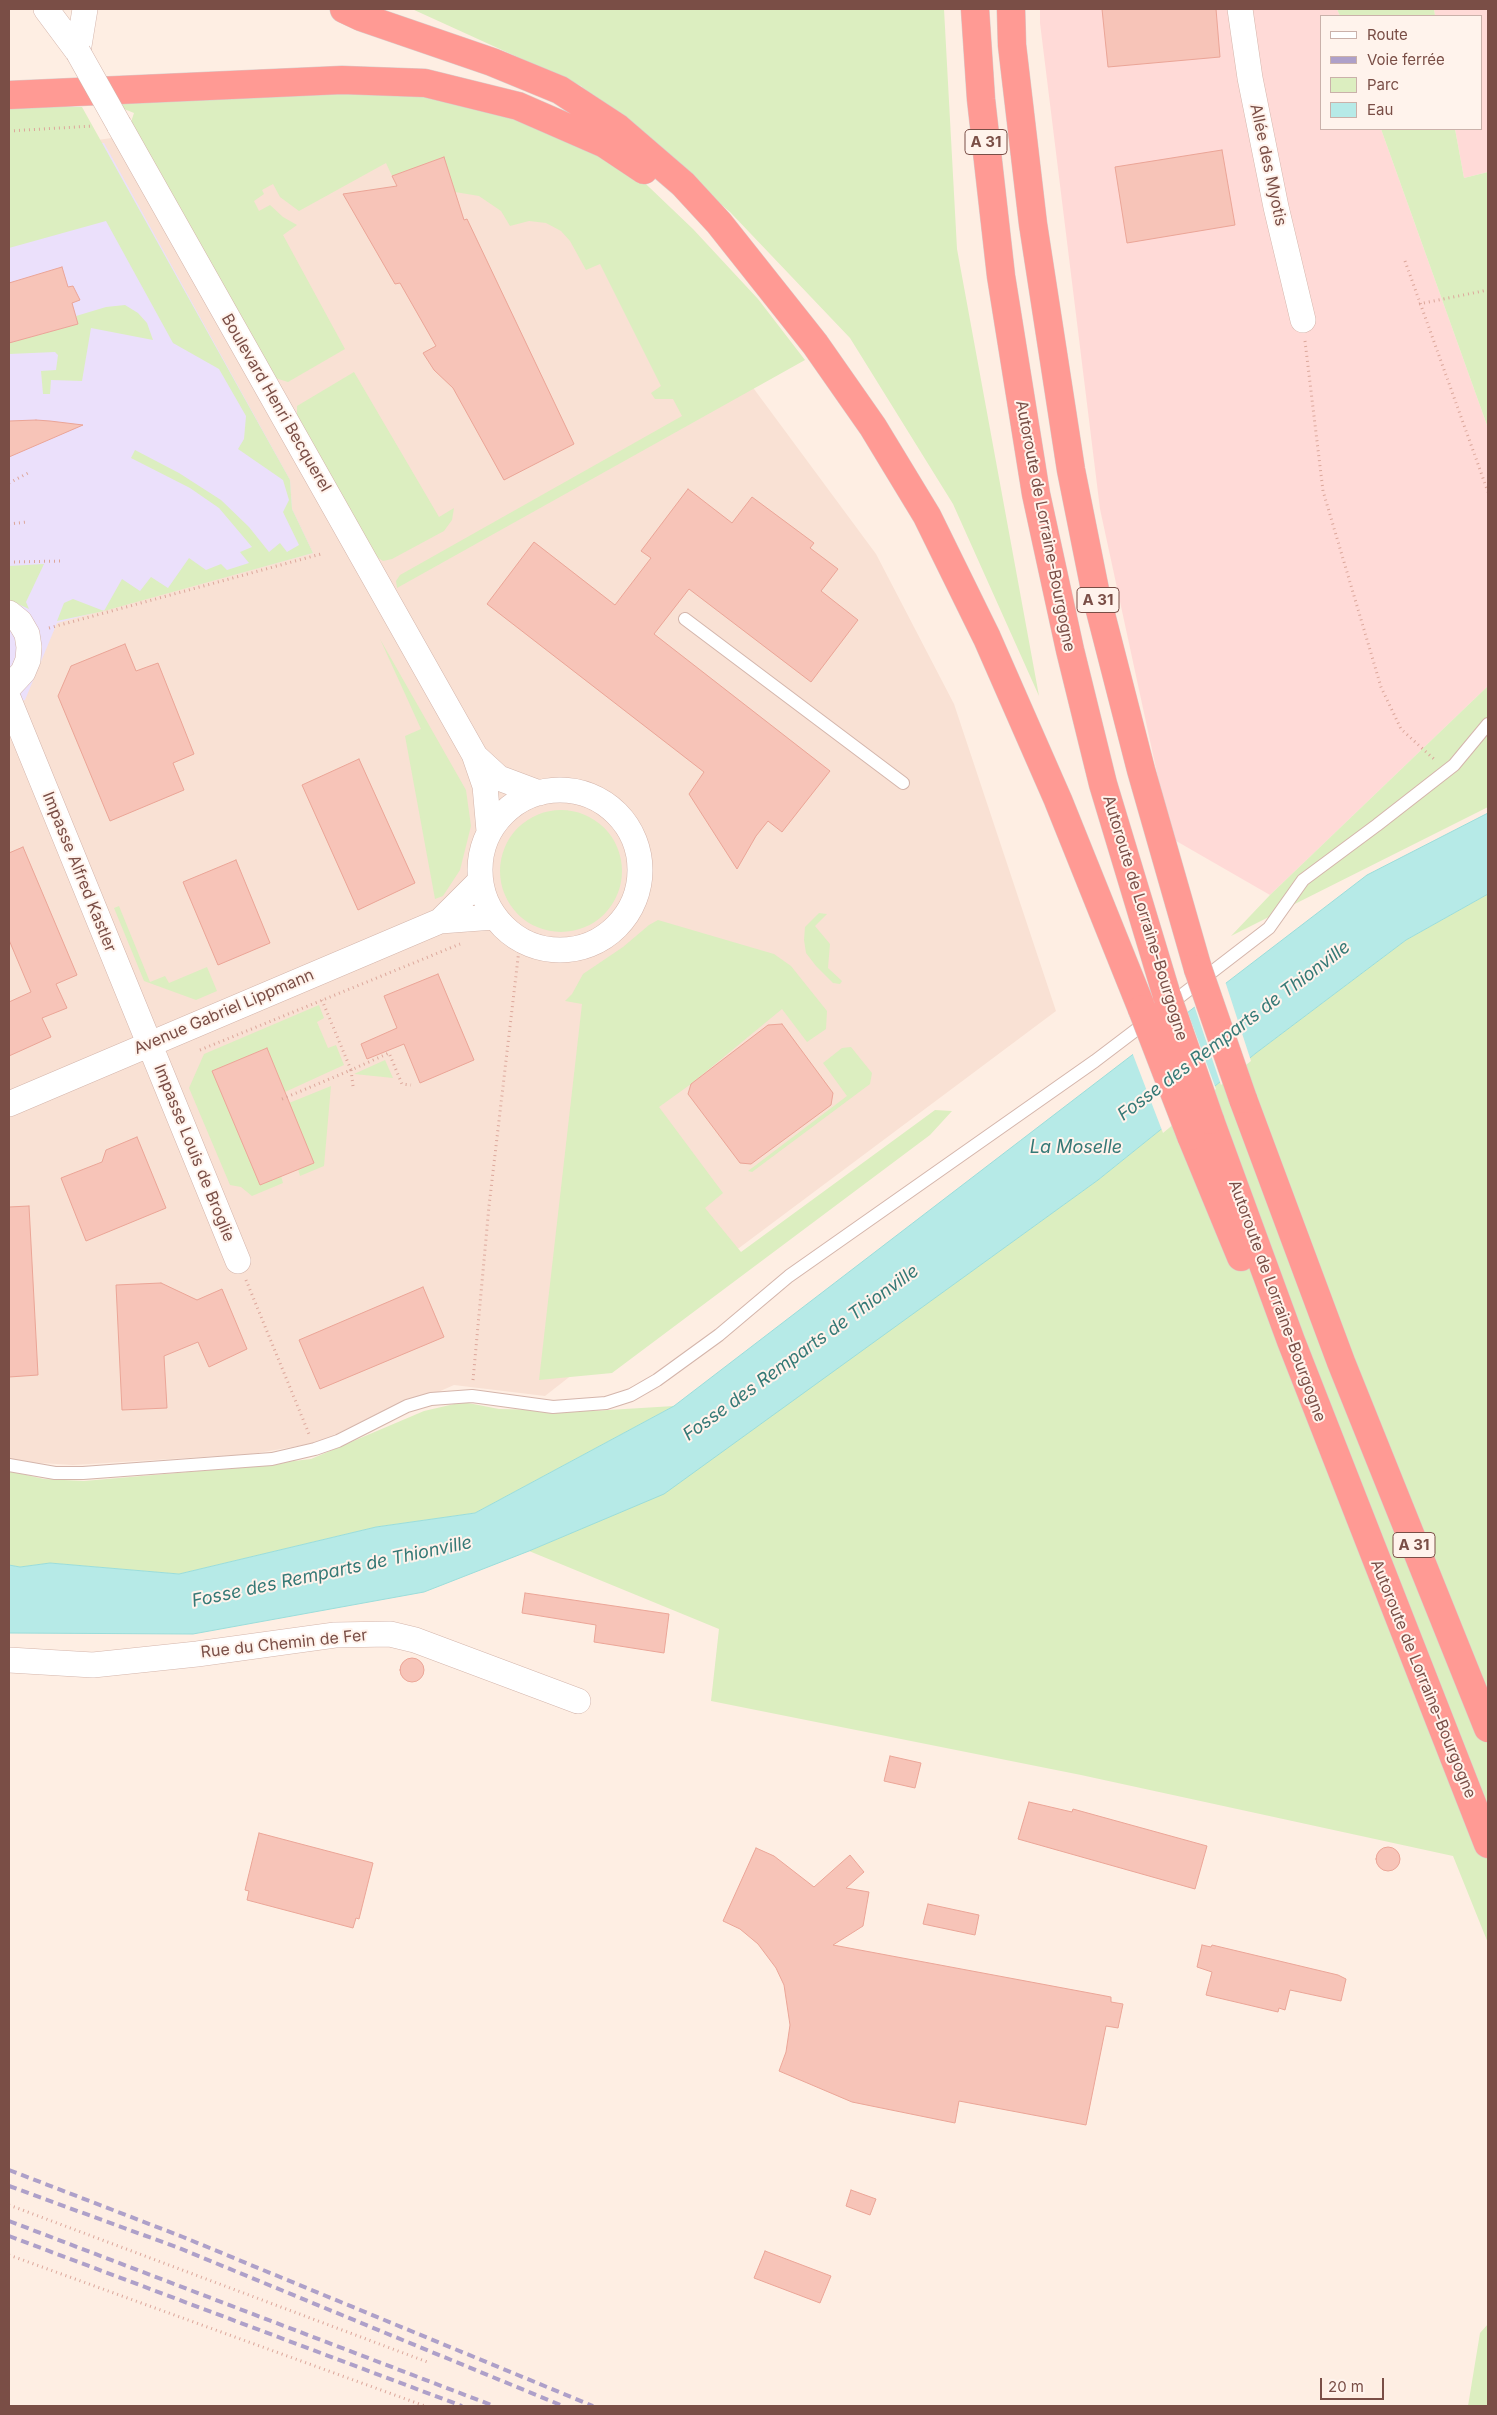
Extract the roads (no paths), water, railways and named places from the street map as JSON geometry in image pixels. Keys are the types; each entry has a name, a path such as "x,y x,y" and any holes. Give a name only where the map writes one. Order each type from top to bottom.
{"highway":[{"path":"344,9 361,17 492,62 560,90 618,128 683,184 720,223 781,300 873,427 927,516 987,638 1058,800 1142,1010 1201,1128"},
{"name":"Autoroute de Lorraine-Bourgogne","path":"975,9 981,99 1001,276 1036,494 1070,650 1103,784 1167,996 1201,1128 1253,1286 1291,1341 1488,1844"},
{"name":"A 31","path":"1011,9 1012,44 1032,224 1071,470 1096,595 1141,770 1198,969 1243,1099 1341,1362 1488,1728"},
{"path":"1026,9 1032,224"},
{"path":"9,95 342,80 425,83 454,89 518,106 614,150 674,194 709,226 781,300"}],"street":[{"name":"Boulevard Henri Becquerel","path":"46,9 78,52 120,125 474,754 485,786 489,831"},
{"path":"78,52 85,9"},
{"name":"Allée des Myotis","path":"1240,9 1254,96 1276,208 1303,320"},
{"path":"9,613 20,622 27,634 30,647 28,660 23,672 9,687"},
{"name":"Impasse Alfred Kastler","path":"9,700 149,1044"},
{"name":"Boulevard Henri Becquerel","path":"474,754 499,778 539,793"},
{"path":"548,790 571,790 594,797 614,811 629,829 638,851 640,875 636,898 624,920 607,936 585,947 561,951 540,949 520,941 494,917 485,900 480,881 480,855 489,831 504,811 525,797 539,793 548,790"},
{"name":"Avenue Gabriel Lippmann","path":"440,921 480,881"},
{"name":"Avenue Gabriel Lippmann","path":"9,1104 440,921 494,917"},
{"name":"Impasse Louis de Broglie","path":"149,1044 238,1261"},
{"name":"Rue du Chemin de Fer","path":"9,1660 93,1665 197,1654 336,1635 390,1634 414,1640 578,1701"}],"lane":[{"path":"685,619 903,783"},
{"path":"9,1464 55,1473 83,1473 272,1458 315,1449 345,1438 407,1406 431,1399 472,1396 553,1407 606,1402 631,1395 657,1380 719,1335 789,1276 1095,1061 1234,957 1269,928 1303,880 1446,771 1488,724"}],"water":[{"name":"La Moselle","path":"1488,813 1488,894 1406,940 1256,1053 1098,1180 664,1494 529,1551 424,1592 193,1634 9,1633 9,1565 20,1567 50,1563 179,1574 376,1527 475,1513 674,1406 1367,875"}],"railway":[{"path":"9,2170 183,2237 593,2406"},
{"path":"9,2186 179,2248 563,2406"},
{"path":"9,2221 494,2406"},
{"path":"9,2236 462,2406"}],"water label":[{"name":"Fosse des Remparts de Thionville","path":"1234,1031"},
{"name":"Fosse des Remparts de Thionville","path":"801,1353"},
{"name":"Fosse des Remparts de Thionville","path":"332,1572"}]}
